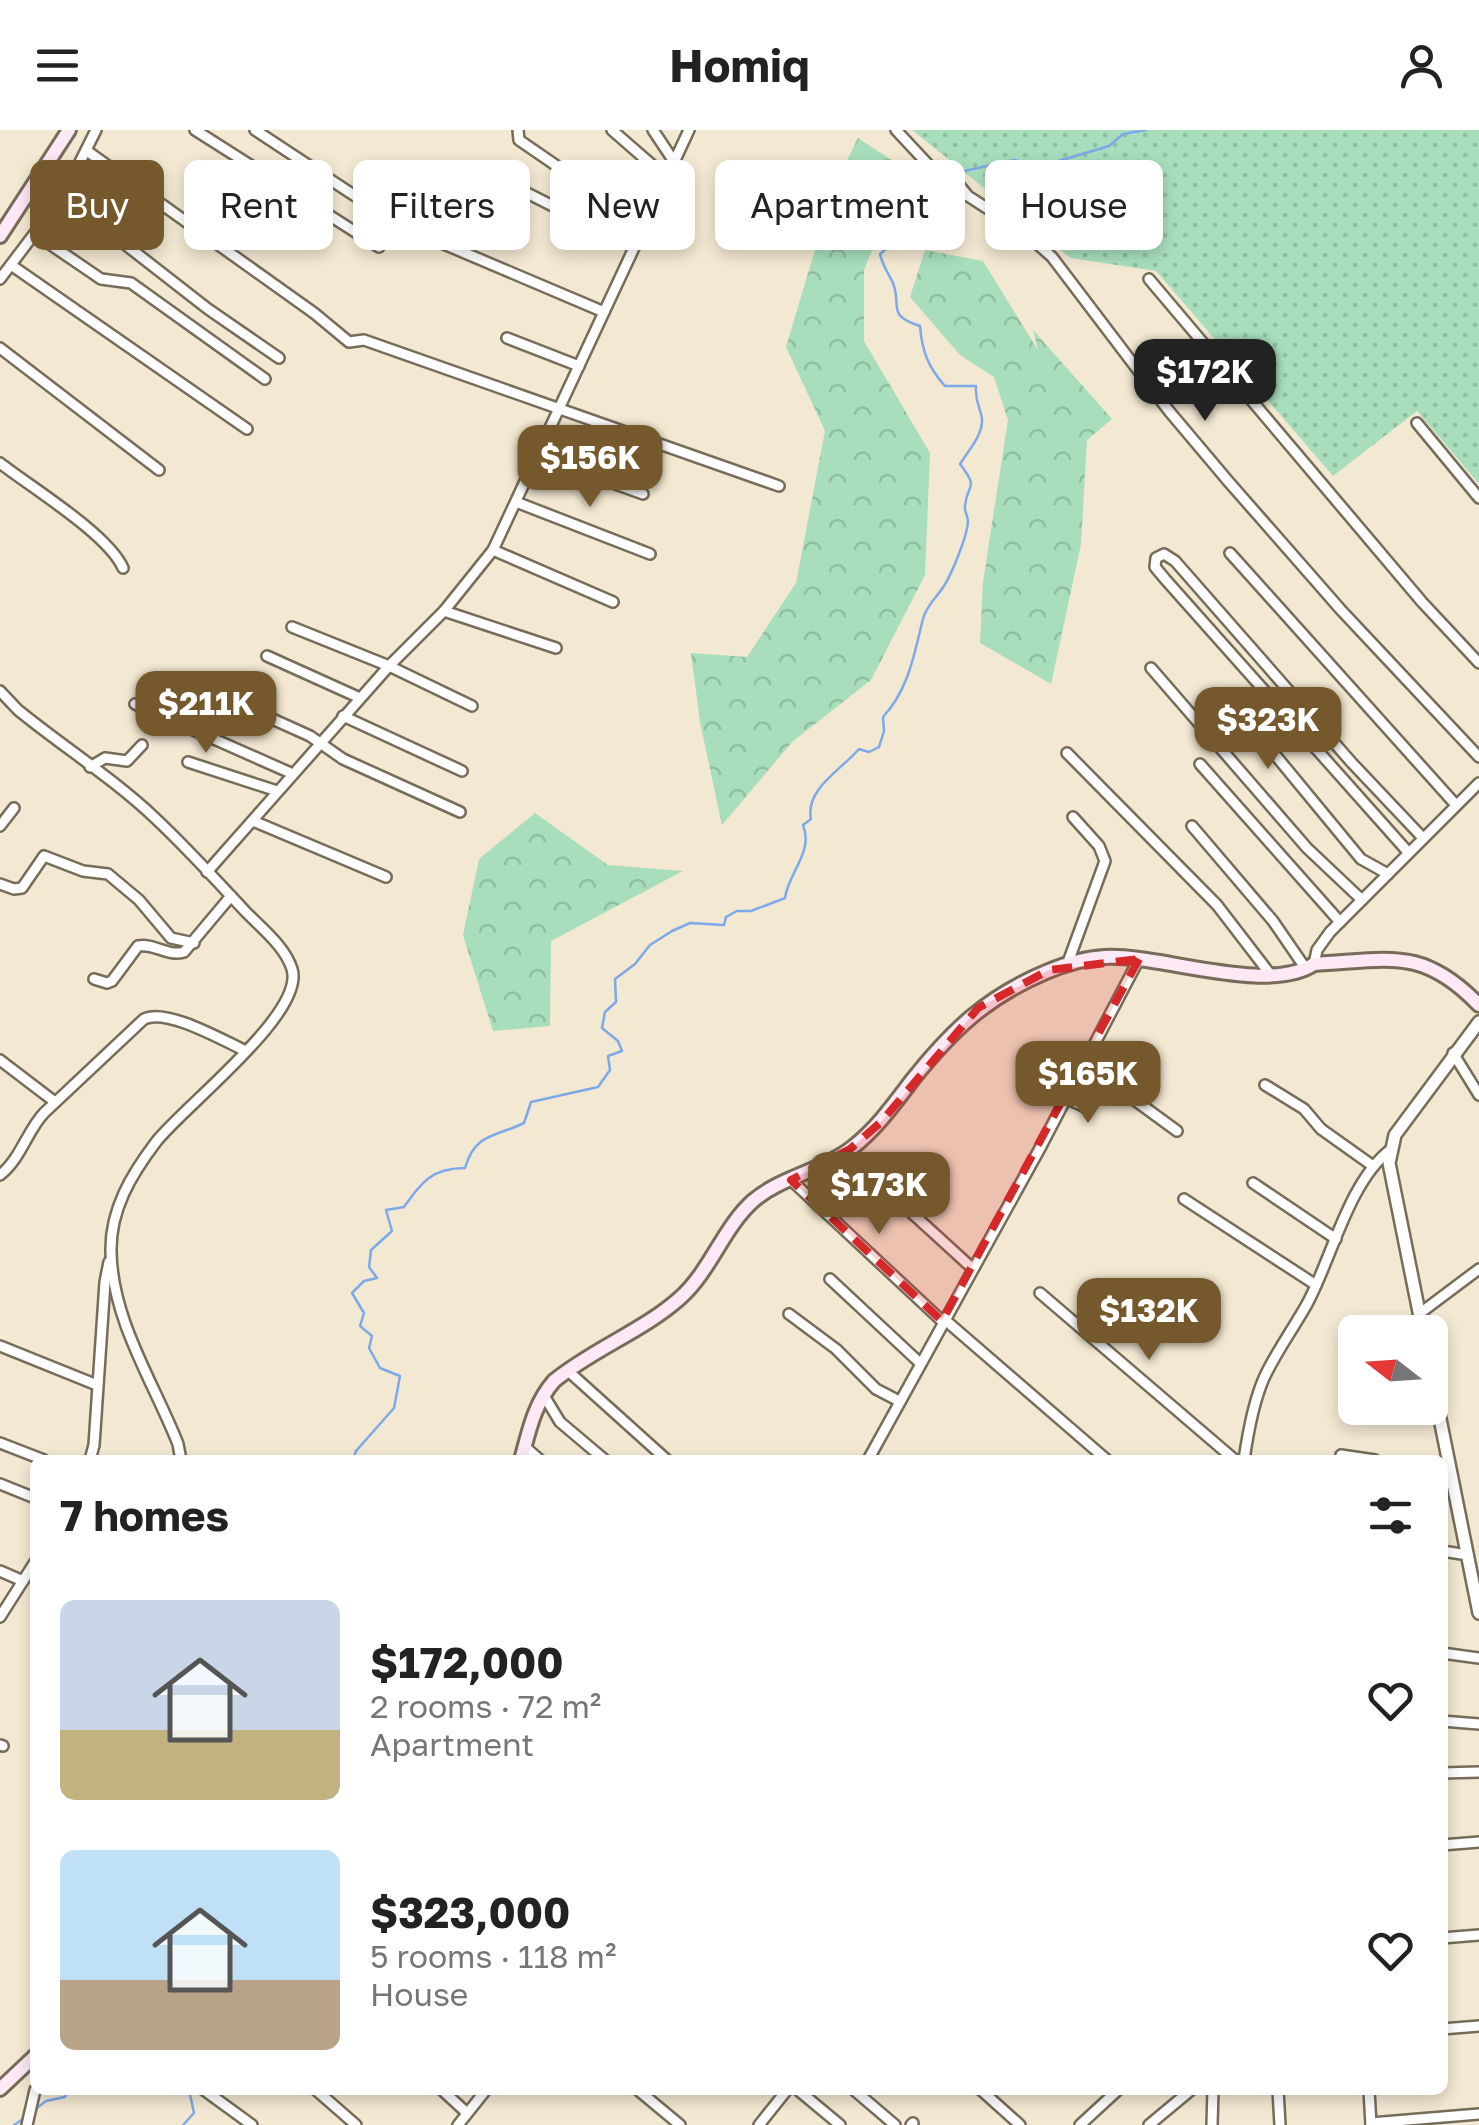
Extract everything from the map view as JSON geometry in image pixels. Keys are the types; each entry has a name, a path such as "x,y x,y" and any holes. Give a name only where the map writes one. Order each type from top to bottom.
{"main road":[{"path":"0,236 62,132"},
{"path":"523,1454 542,1394 568,1370 677,1301 695,1284 753,1201 850,1149 880,1122 951,1034 978,1008 1007,990 1067,964 1107,957 1237,975 1414,960 1457,982 1479,1005"},
{"path":"0,2089 30,2061"}],"street":[{"path":"81,160 96,130"},
{"path":"195,130 353,230"},
{"path":"255,130 400,225 604,312"},
{"path":"518,130 519,140 550,164"},
{"path":"612,130 646,160"},
{"path":"653,130 673,160 689,130"},
{"path":"896,130 938,175 954,179 968,196 1025,232 1052,258 1228,482 1479,758"},
{"path":"86,151 319,316 349,342 364,340 779,486"},
{"path":"0,279 30,241"},
{"path":"59,250 101,280 131,283 265,380"},
{"path":"133,250 278,358"},
{"path":"207,872 343,716 444,611 493,550 633,250"},
{"path":"11,265 247,429"},
{"path":"1149,279 1479,664"},
{"path":"507,338 579,366"},
{"path":"0,348 158,470"},
{"path":"1416,424 1479,498"},
{"path":"538,456 643,494"},
{"path":"0,463 96,536 123,568"},
{"path":"516,502 650,554"},
{"path":"493,550 613,602"},
{"path":"1230,553 1456,806"},
{"path":"1408,852 1165,580 1154,567 1156,558 1164,554 1175,561 1422,837"},
{"path":"444,611 556,648"},
{"path":"292,627 389,666 472,706"},
{"path":"267,656 360,698"},
{"path":"1150,668 1307,848 1362,900"},
{"path":"0,691 18,710 154,816 286,955 294,978 286,1004 246,1051 157,1140 118,1205 104,1282 90,1455"},
{"path":"228,699 310,736 344,759 460,812"},
{"path":"134,704 292,774"},
{"path":"343,716 462,771"},
{"path":"1238,727 1248,722 1361,859 1388,874"},
{"path":"90,768 105,758 126,761 142,745"},
{"path":"1067,753 1217,905 1270,974"},
{"path":"188,762 277,791"},
{"path":"1200,764 1340,922"},
{"path":"1192,826 1310,966 1340,922 1479,783"},
{"path":"0,826 14,808"},
{"path":"1067,964 1105,861 1099,846 1073,817"},
{"path":"253,821 386,876"},
{"path":"0,884 22,888 44,856 84,871 103,872 139,900 171,938 194,943"},
{"path":"94,978 112,981 138,946 177,954 194,943 231,896"},
{"path":"874,1455 899,1401 1138,959"},
{"path":"0,1175 18,1154 32,1126 150,1015 167,1017 246,1051"},
{"path":"1479,1022 1395,1135 1389,1163 1419,1314 1479,1269"},
{"path":"1453,1053 1479,1095"},
{"path":"0,1060 55,1102"},
{"path":"1084,1063 1176,1131"},
{"path":"1265,1085 1304,1108 1321,1129 1373,1166"},
{"path":"1066,1098 1085,1107 1094,1096"},
{"path":"1245,1455 1264,1379 1316,1285 1373,1166 1390,1150"},
{"path":"790,1180 943,1320 1101,1455"},
{"path":"1252,1183 1336,1239"},
{"path":"1184,1199 1316,1285"},
{"path":"902,1204 972,1268"},
{"path":"111,1255 130,1336 167,1416 179,1455"},
{"path":"830,1279 920,1363"},
{"path":"1040,1294 1229,1455"},
{"path":"789,1314 836,1349 876,1389 899,1401"},
{"path":"0,1346 97,1384"},
{"path":"568,1370 662,1455"},
{"path":"542,1394 560,1422 599,1455"},
{"path":"1439,1425 1444,1455"},
{"path":"0,1444 30,1455"},
{"path":"1448,1474 1479,1613"},
{"path":"0,1484 30,1496"},
{"path":"1448,1553 1468,1555"},
{"path":"0,1616 30,1570"},
{"path":"0,1572 23,1581"},
{"path":"1448,1655 1479,1658"},
{"path":"1448,1721 1479,1724"},
{"path":"1448,1773 1479,1772"},
{"path":"1448,1845 1479,1842"},
{"path":"1448,1937 1479,1934"},
{"path":"1448,2029 1479,2026"},
{"path":"27,2123 34,2095"},
{"path":"211,2095 252,2125"},
{"path":"322,2095 356,2125"},
{"path":"447,2095 467,2114"},
{"path":"458,2125 482,2095"},
{"path":"644,2095 680,2125"},
{"path":"758,2125 783,2095"},
{"path":"804,2095 840,2125"},
{"path":"860,2095 895,2125"},
{"path":"987,2095 1020,2125"},
{"path":"1080,2125 1109,2095"},
{"path":"1149,2125 1185,2095"},
{"path":"1212,2095 1212,2125"},
{"path":"1278,2095 1280,2125"},
{"path":"1369,2095 1371,2124 1479,2114"}],"highlighted area":[{"path":"1139,959 942,1321 791,1180 850,1149 881,1122 978,1008 1049,970"}],"green space":[{"path":"912,130 1479,130 1479,484 1417,411 1333,476 1156,271 1071,258 1061,250 1163,250 1163,160 985,160 985,189 965,173 965,160 949,160"},
{"path":"858,138 892,160 847,160"},
{"path":"815,250 872,250 864,270 864,341 930,453 925,575 871,680 792,742 722,825 700,722 691,653 747,657 796,583 825,431 786,347"},
{"path":"925,250 983,261 1038,350 1033,330 1112,419 1087,440 1081,544 1051,684 980,643 983,582 1008,420 994,377 960,355 910,297"},
{"path":"535,813 608,865 683,871 551,941 550,1026 493,1031 463,935 479,859"}],"waterway":[{"path":"965,171 1014,160 1055,162 1109,146 1123,134 1146,130"},
{"path":"355,1455 394,1408 400,1376 380,1368 369,1348 372,1336 360,1326 364,1313 352,1293 364,1281 377,1278 369,1267 371,1250 392,1231 386,1210 404,1207 436,1174 465,1168 480,1142 524,1123 531,1102 598,1087 610,1070 608,1056 622,1051 618,1041 602,1028 605,1012 616,1002 615,979 635,964 650,945 672,931 690,923 724,925 726,917 737,911 751,911 785,898 803,853 803,825 811,819 813,798 859,749 869,752 879,747 883,717 905,683 924,614 947,580 965,537 965,506 971,483 960,464 982,425 976,386 945,386 927,358 920,326 899,314 893,283 880,254 885,250"},
{"path":"33,2111 46,2101 66,2095"},
{"path":"183,2125 194,2113 190,2095"},
{"path":"14,2125 23,2119"}]}
